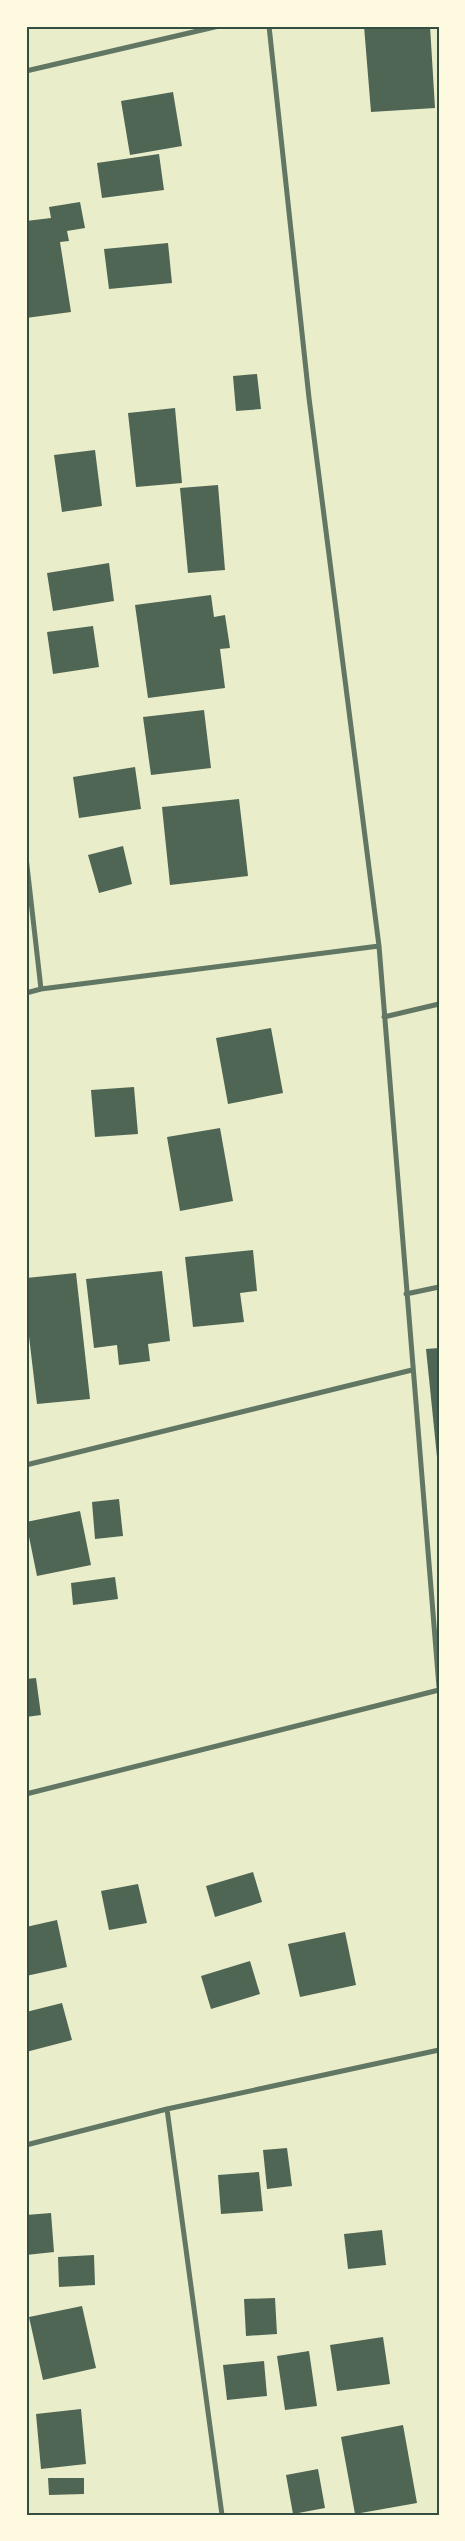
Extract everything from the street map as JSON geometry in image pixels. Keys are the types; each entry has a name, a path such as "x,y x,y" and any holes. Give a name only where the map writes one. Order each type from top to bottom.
{"street":[{"path":"26,71 219,26"},
{"path":"26,1794 439,1688 379,946 309,398 269,26"},
{"path":"26,857 41,989"},
{"path":"26,993 41,989 379,946"},
{"path":"384,1017 439,1004"},
{"path":"406,1294 439,1286"},
{"path":"26,1465 412,1370"},
{"path":"26,2145 167,2109 439,2050"},
{"path":"167,2109 222,2515"}],"building":[{"path":"364,26 430,26 435,108 371,112"},
{"path":"173,92 182,146 130,155 121,101"},
{"path":"159,154 164,190 102,198 97,163"},
{"path":"80,202 85,228 67,231 69,241 60,242 71,312 26,318 26,221 51,218 49,207"},
{"path":"168,243 172,283 109,289 104,249"},
{"path":"257,374 261,409 236,411 233,376"},
{"path":"175,408 182,483 136,487 128,413"},
{"path":"95,450 102,506 62,512 54,455"},
{"path":"218,485 225,570 188,573 180,488"},
{"path":"109,563 114,601 53,611 47,573"},
{"path":"211,595 214,617 225,615 230,648 220,649 225,688 148,698 135,605"},
{"path":"93,626 99,667 53,674 47,632"},
{"path":"204,710 211,768 151,775 143,717"},
{"path":"135,767 141,809 79,818 73,777"},
{"path":"239,799 248,876 170,885 162,807"},
{"path":"123,846 132,884 99,893 88,855"},
{"path":"271,1028 283,1093 228,1104 216,1038"},
{"path":"134,1087 138,1134 95,1137 91,1090"},
{"path":"220,1128 233,1201 180,1211 167,1137"},
{"path":"253,1250 257,1291 240,1293 244,1322 193,1327 185,1257"},
{"path":"162,1271 170,1341 148,1344 150,1361 119,1365 117,1345 94,1348 86,1279"},
{"path":"76,1273 90,1399 37,1404 26,1311 26,1278"},
{"path":"439,1348 439,1457 437,1457 426,1349"},
{"path":"119,1499 123,1536 95,1539 92,1502"},
{"path":"80,1511 91,1565 37,1576 26,1522"},
{"path":"115,1577 118,1599 73,1605 71,1583"},
{"path":"36,1678 41,1715 26,1717 26,1679"},
{"path":"253,1872 262,1902 215,1917 206,1886"},
{"path":"138,1884 147,1923 109,1930 101,1891"},
{"path":"57,1920 67,1967 26,1976 26,1927"},
{"path":"345,1932 356,1985 300,1997 288,1944"},
{"path":"250,1961 260,1994 211,2009 201,1976"},
{"path":"62,2003 72,2040 26,2052 26,2012"},
{"path":"287,2148 292,2186 267,2189 263,2150"},
{"path":"259,2172 263,2211 221,2214 218,2175"},
{"path":"51,2213 54,2252 26,2255 26,2215"},
{"path":"382,2230 386,2265 348,2269 344,2234"},
{"path":"94,2255 95,2285 59,2287 58,2257"},
{"path":"275,2298 277,2334 246,2336 244,2299"},
{"path":"82,2306 96,2368 43,2380 29,2317"},
{"path":"383,2337 390,2384 337,2391 330,2345"},
{"path":"309,2351 317,2406 285,2410 277,2356"},
{"path":"264,2361 267,2396 227,2400 223,2365"},
{"path":"81,2409 86,2464 41,2469 36,2414"},
{"path":"403,2425 417,2503 355,2514 341,2437"},
{"path":"318,2469 325,2508 293,2514 286,2475"},
{"path":"48,2478 84,2478 84,2494 49,2495"}]}
